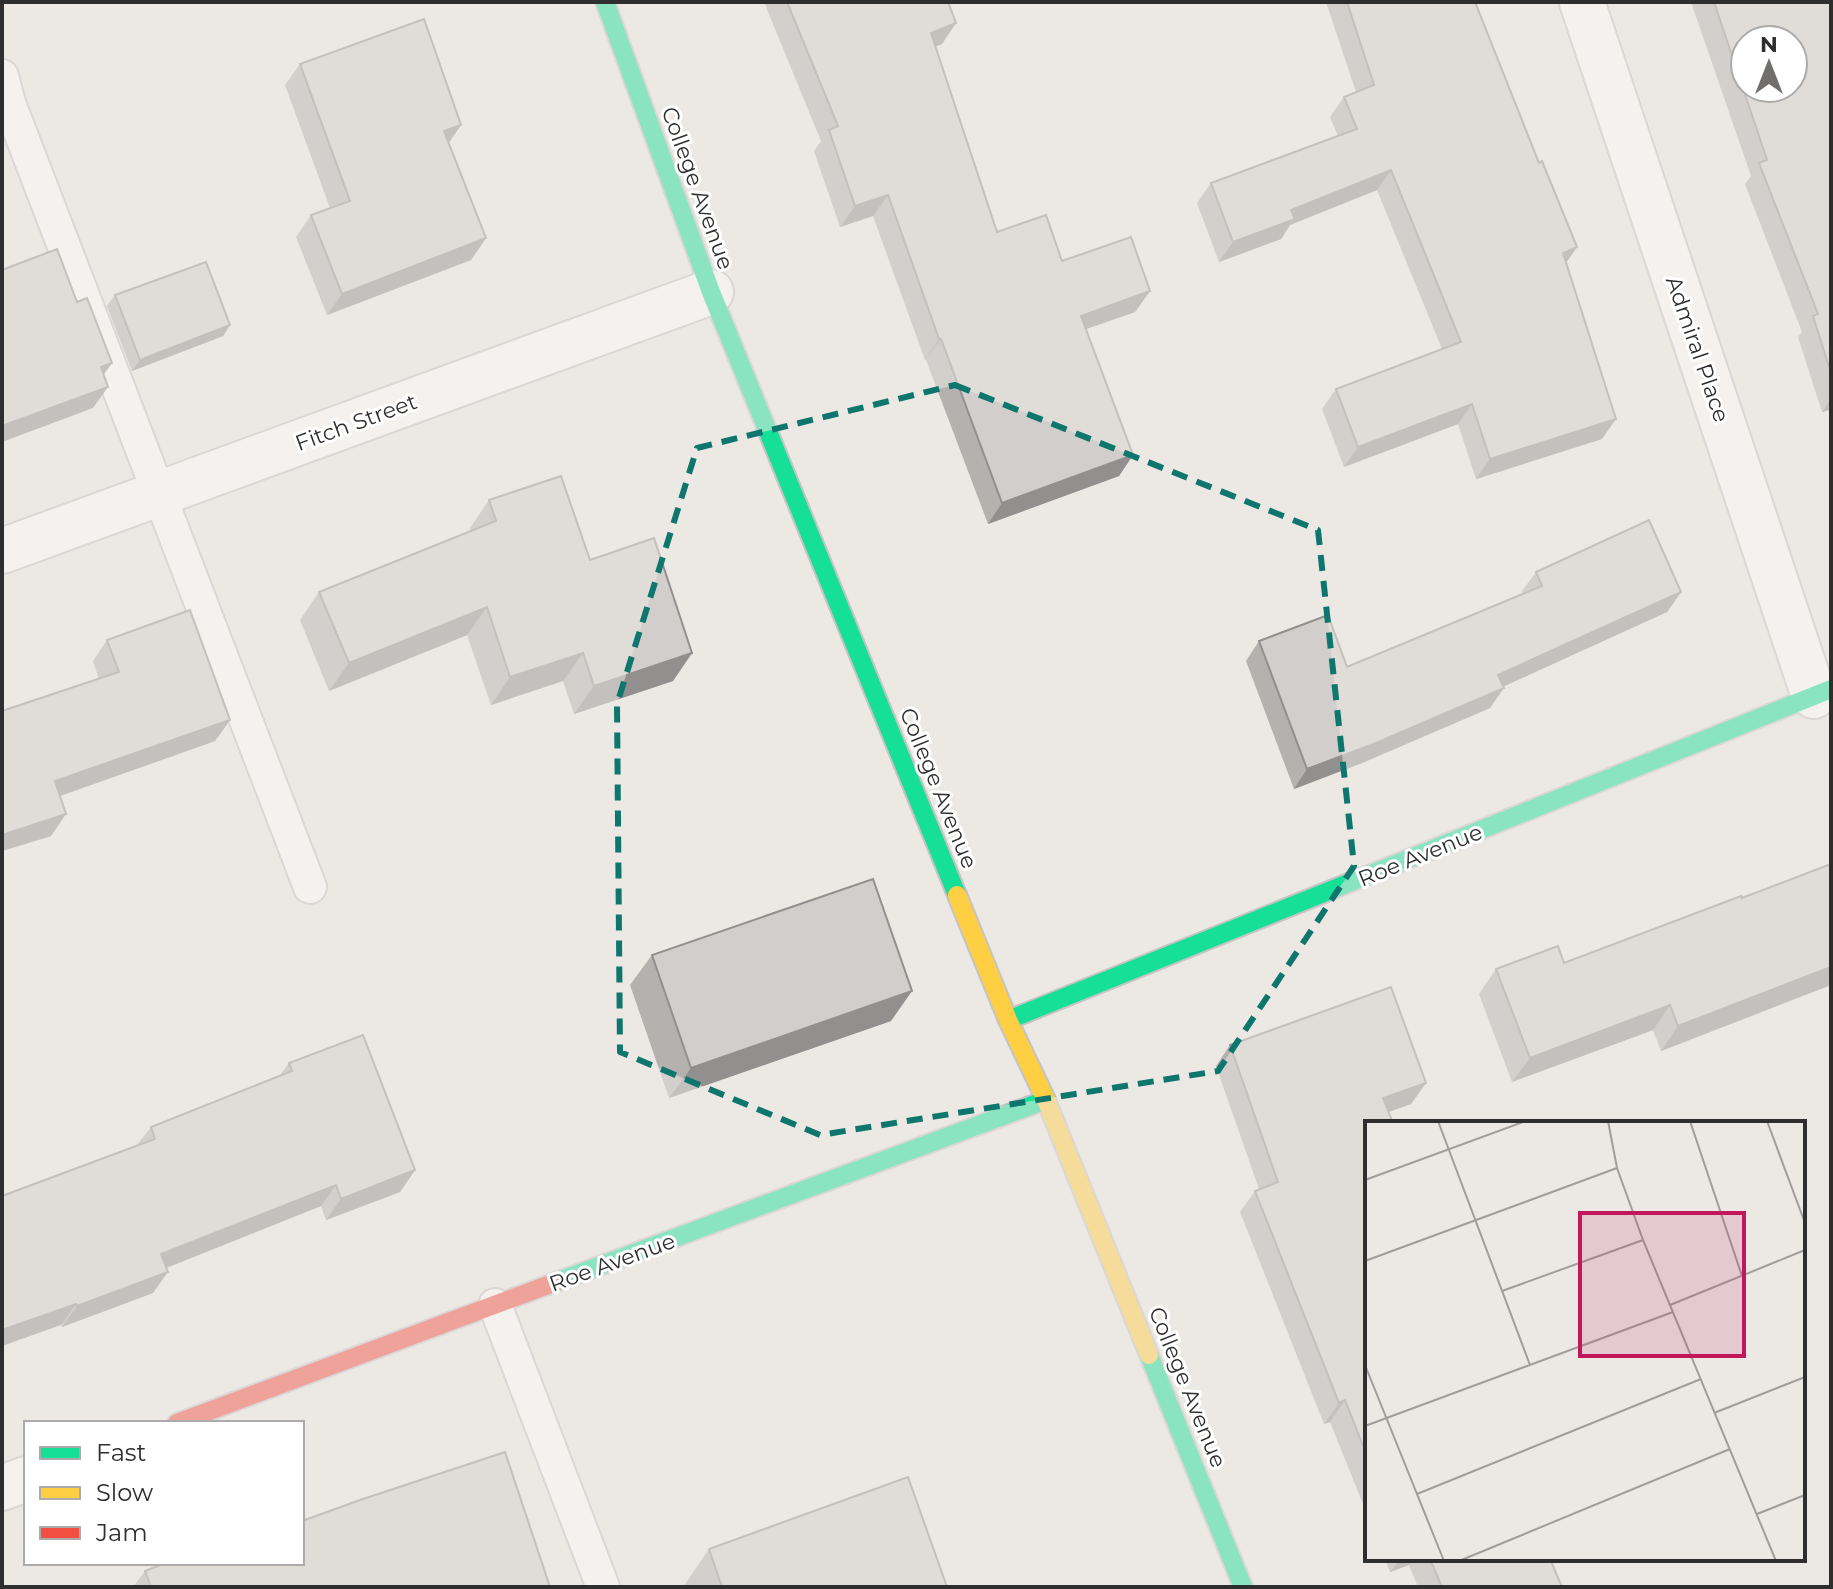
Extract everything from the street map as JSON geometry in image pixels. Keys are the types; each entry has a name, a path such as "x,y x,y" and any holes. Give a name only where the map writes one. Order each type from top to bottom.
{"street":[{"name":"College Avenue","path":"605,2 711,292 1008,1020 1046,1100 1243,1587"},
{"name":"Admiral Place","path":"1582,2 1823,693"},
{"name":"Fitch Street","path":"2,551 711,292"},
{"name":"Roe Avenue","path":"1008,1020 1823,693"},
{"name":"Roe Avenue","path":"182,1421 1046,1100"},
{"path":"2,1488 24,1480"}],"lane":[{"path":"2,76 9,103 310,887"},
{"path":"495,1305 603,1587"}],"highlighted area":[{"path":"955,385 1318,530 1354,866 1218,1071 820,1135 620,1052 617,704 697,448"}],"building":[{"path":"787,2 948,2 956,23 931,33 997,232 1046,215 1062,261 1131,237 1150,291 1081,316 1133,455 1002,503 888,195 855,206 829,130 838,126"},
{"path":"1347,2 1475,2 1539,163 1542,161 1577,247 1563,253 1616,419 1490,459 1472,404 1358,447 1336,389 1461,342 1391,170 1291,210 1295,219 1233,242 1211,183 1357,129 1344,97 1374,85"},
{"path":"1714,2 1831,2 1831,373 1813,316 1818,314 1759,163 1767,160 1748,104 1809,104 1809,24 1729,24 1729,47"},
{"path":"424,19 461,125 444,131 486,238 342,294 311,215 350,201 300,64"},
{"path":"57,249 77,302 87,298 112,363 101,367 108,387 2,426 2,270"},
{"path":"206,262 230,325 140,360 115,295"},
{"path":"561,476 590,560 654,538 692,653 594,686 583,653 510,677 487,607 349,663 319,592 496,521 489,500"},
{"path":"1649,520 1681,592 1498,675 1504,688 1307,769 1259,641 1328,615 1347,667 1542,586 1536,572"},
{"path":"190,610 230,720 55,781 66,814 2,835 2,711 119,672 107,640"},
{"path":"1831,864 1831,967 1678,1026 1670,1005 1530,1058 1496,969 1558,946 1564,963"},
{"path":"873,879 912,991 691,1068 652,955"},
{"path":"1391,987 1426,1083 1383,1098 1392,1121 1365,1121 1365,1451 1345,1400 1339,1403 1255,1191 1278,1182 1230,1045"},
{"path":"363,1035 415,1170 341,1199 336,1185 161,1254 168,1272 2,1330 2,1196 155,1139 151,1127 292,1071 289,1063"},
{"path":"505,1452 550,1587 151,1587 145,1571 160,1565 304,1565 304,1520"},
{"path":"908,1477 947,1587 722,1587 709,1549"},
{"path":"1431,1561 1551,1561 1562,1587 1442,1587"}],"traffic: fast":[{"path":"605,2 711,292 957,895"},
{"path":"1008,1020 1831,689"},
{"path":"556,1282 1046,1100"},
{"path":"1149,1355 1243,1587"}],"traffic: slow":[{"path":"957,895 1008,1020 1046,1100 1149,1355"}],"traffic: jam":[{"path":"182,1421 556,1282"}]}
